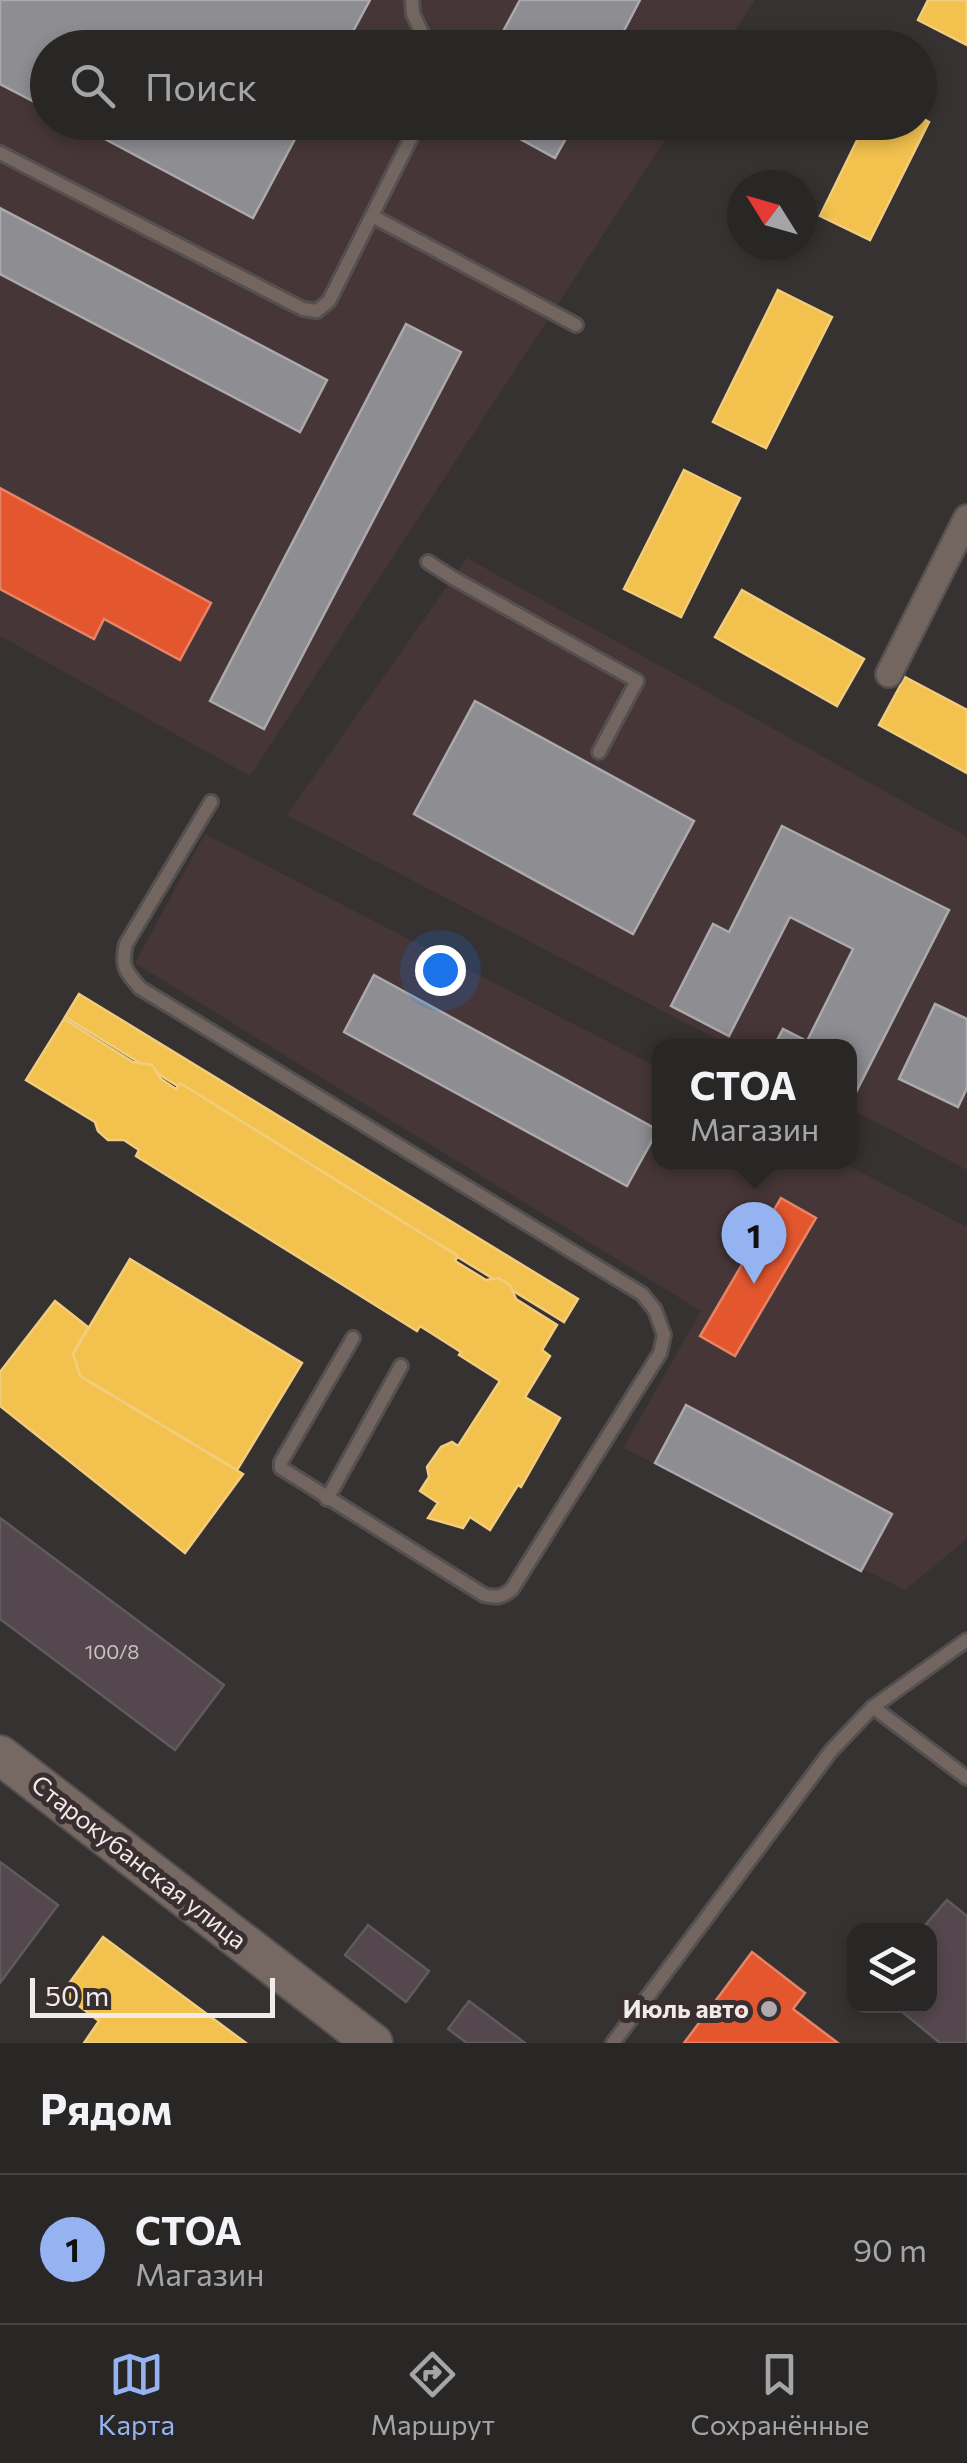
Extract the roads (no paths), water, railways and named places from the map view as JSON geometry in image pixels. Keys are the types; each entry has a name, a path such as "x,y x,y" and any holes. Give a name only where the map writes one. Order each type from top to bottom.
{"street":[{"path":"889,674 967,518"},
{"name":"Старокубанская улица","path":"0,1755 374,2043"}],"lane":[{"path":"412,0 412,14 420,30"},
{"path":"0,152 303,309 317,311 329,301 409,140"},
{"path":"372,216 576,324"},
{"path":"428,562 637,681 599,752"},
{"path":"210,802 126,944 122,959 126,972 140,988 642,1294 656,1310 664,1334 660,1353 512,1589 505,1596 493,1598 281,1468 353,1338"},
{"path":"327,1498 401,1366"},
{"path":"614,2043 831,1751 873,1707 967,1640"},
{"path":"873,1707 967,1778"}],"place":[{"name":"СТОА","path":"754,1284"},
{"name":"Июль авто","path":"769,2009"}]}
